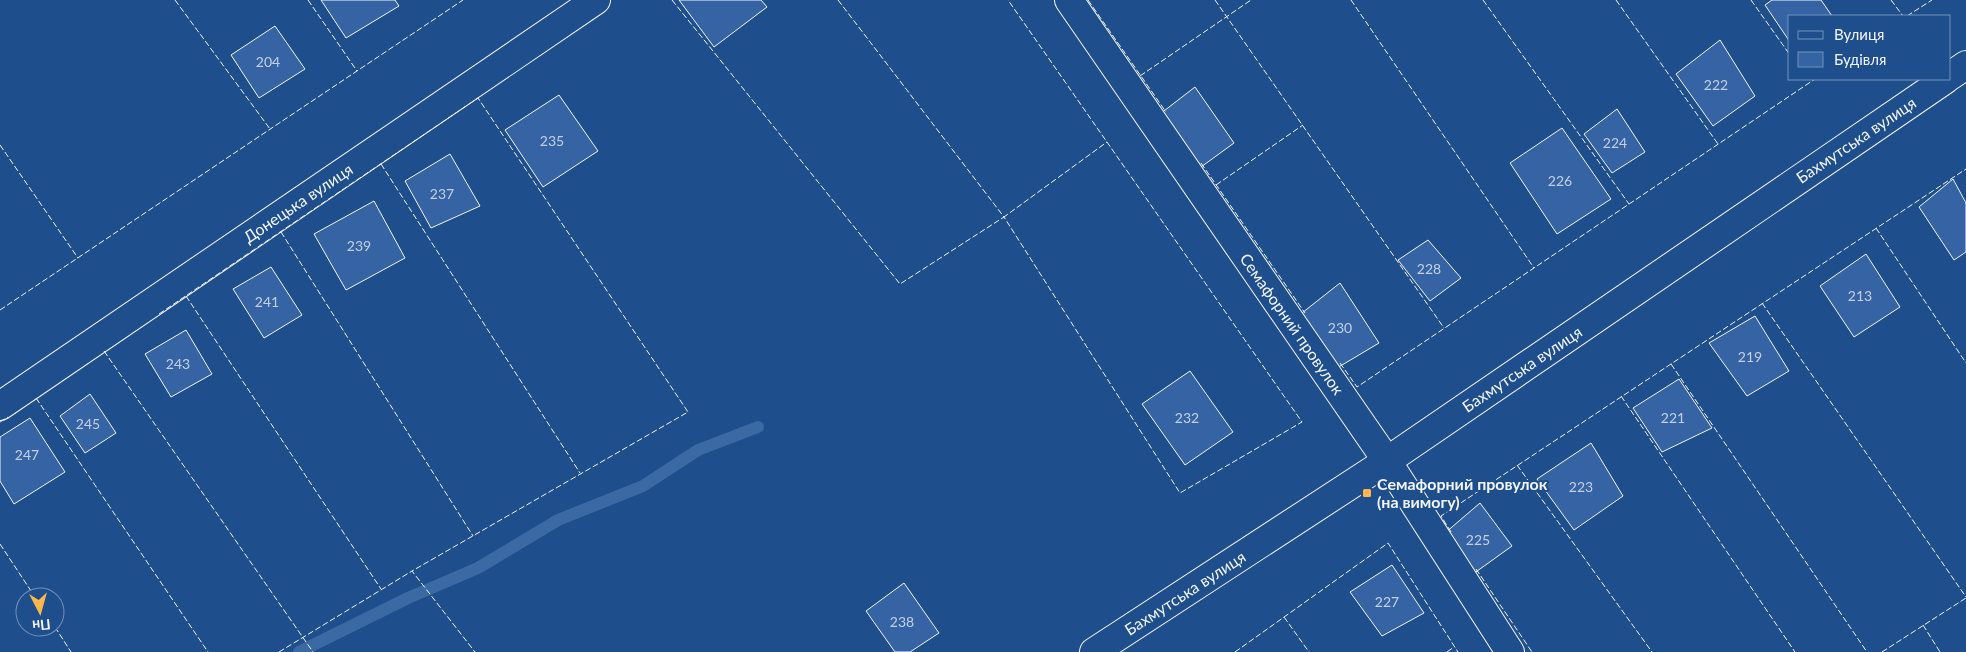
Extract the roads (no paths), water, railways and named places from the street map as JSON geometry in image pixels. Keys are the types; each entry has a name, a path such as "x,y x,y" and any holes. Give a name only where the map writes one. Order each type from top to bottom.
{"street":[{"name":"Донецька вулиця","path":"0,406 596,0"},
{"name":"Семафорний провулок","path":"1068,0 1387,461 1510,652"},
{"path":"1951,75 1966,65"},
{"name":"Бахмутська вулиця","path":"1094,652 1387,461 1945,80"}],"waterway":[{"path":"299,652 408,598 478,568 558,520 643,486 698,450 758,427"}],"place":[{"name":"Семафорний провулок (на вимогу)","path":"1367,493"}]}
